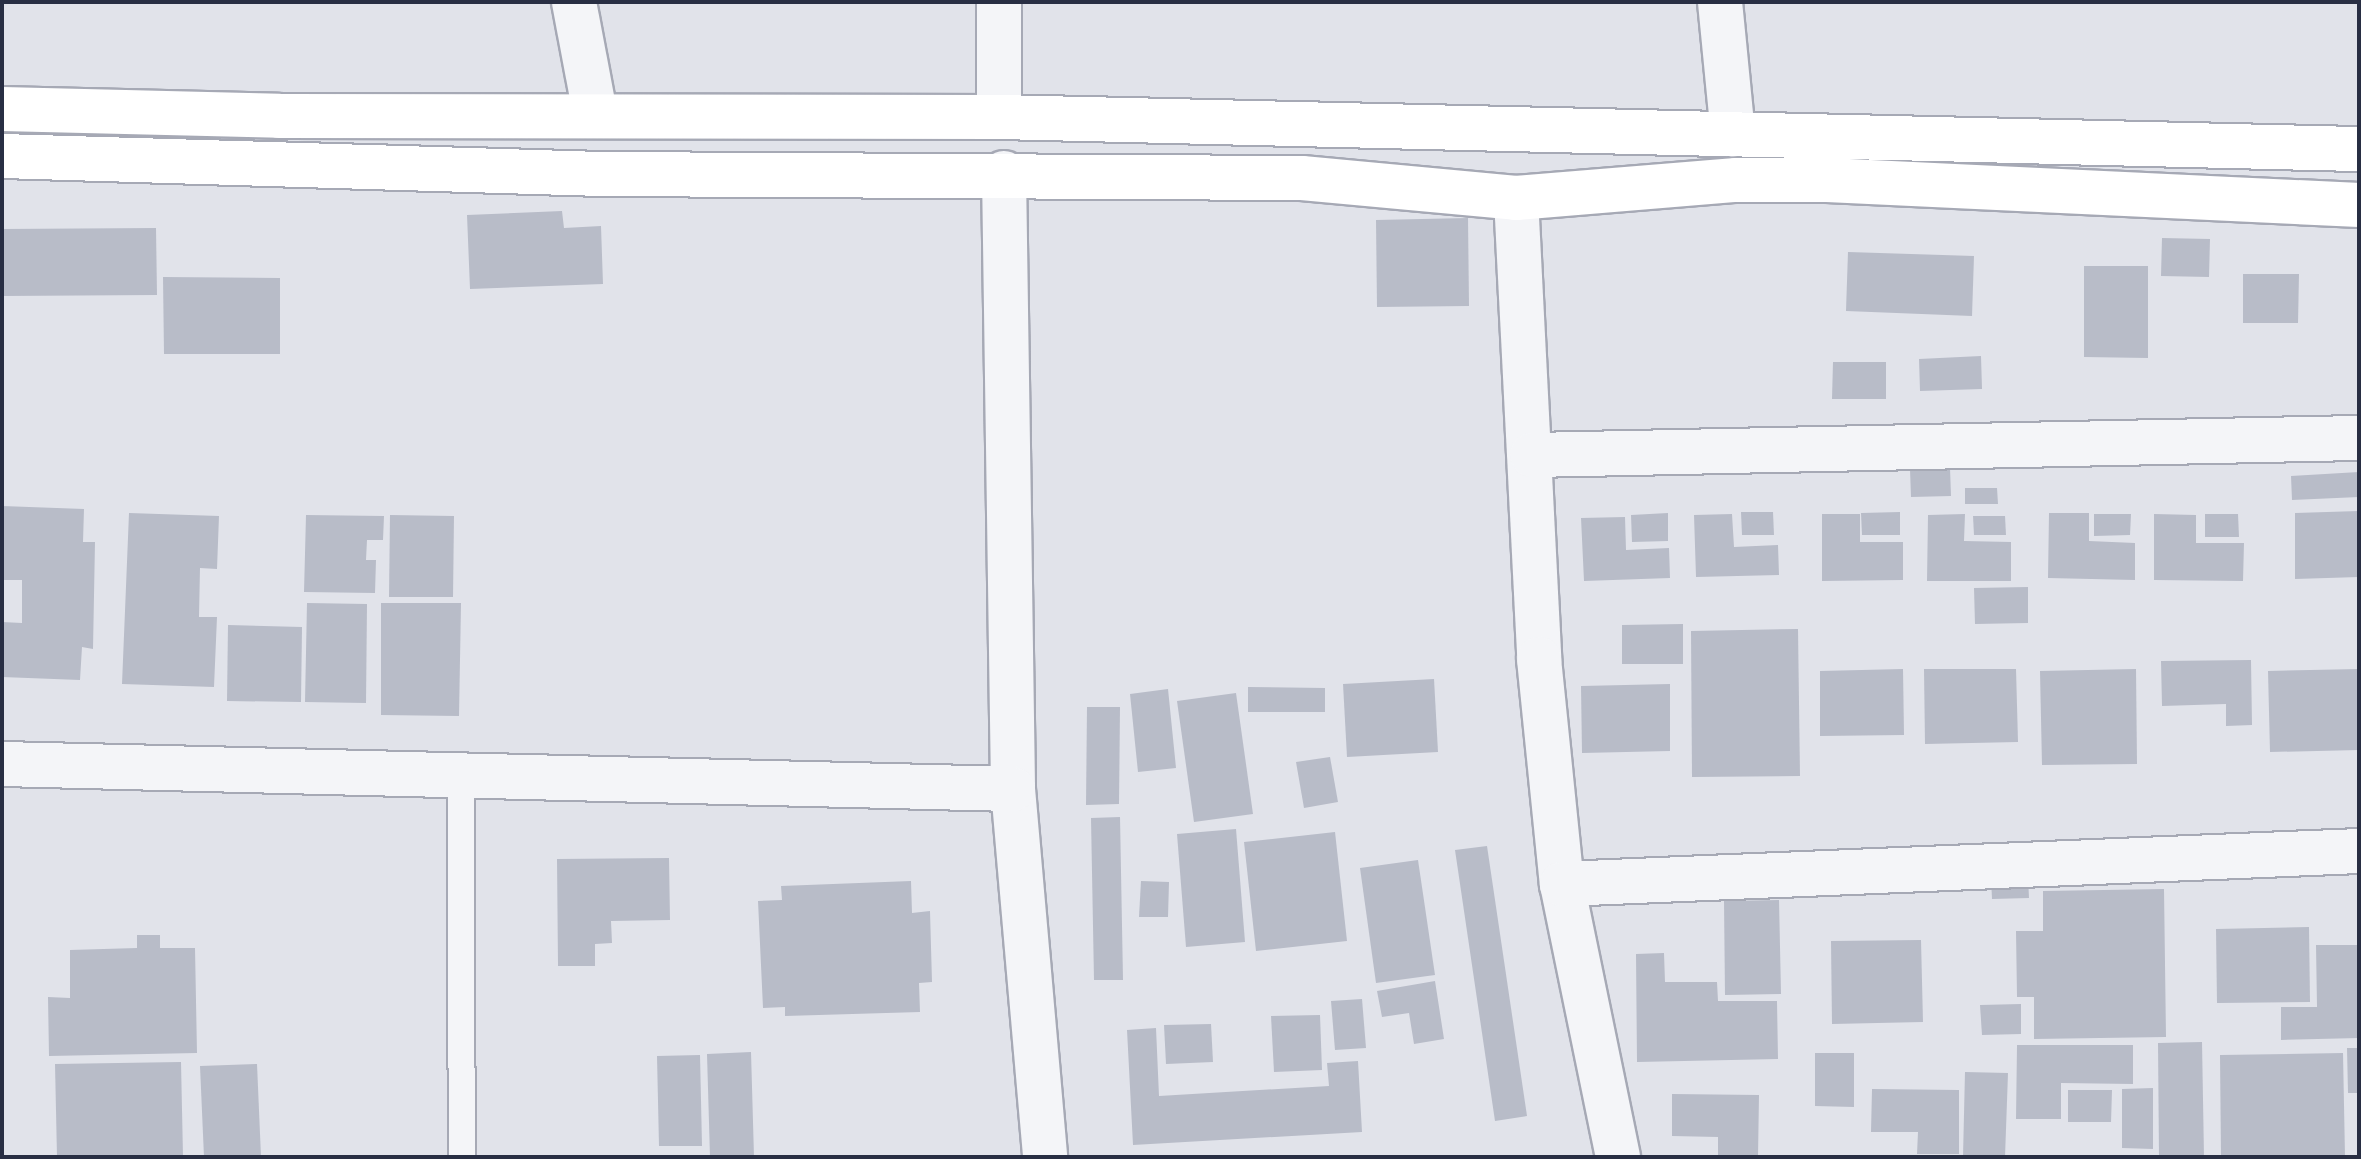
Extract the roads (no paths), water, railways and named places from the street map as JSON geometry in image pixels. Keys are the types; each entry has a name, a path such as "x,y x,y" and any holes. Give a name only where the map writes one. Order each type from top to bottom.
{"main road":[{"path":"2,109 279,116 595,113 999,117 2359,149"},
{"path":"2,156 601,174 1004,173 1302,178 1516,198 1736,180 1827,180 2359,205"}],"street":[{"path":"574,2 595,113"},
{"path":"999,2 999,117"},
{"path":"1720,2 1733,134"},
{"path":"1004,173 1013,789 1045,1157"},
{"path":"1516,198 1532,455 1539,659 1562,884 1618,1157"},
{"path":"1532,455 2359,438"},
{"path":"2,764 1013,789"},
{"path":"1562,884 2359,851"}],"lane":[{"path":"461,775 462,1157"}]}
